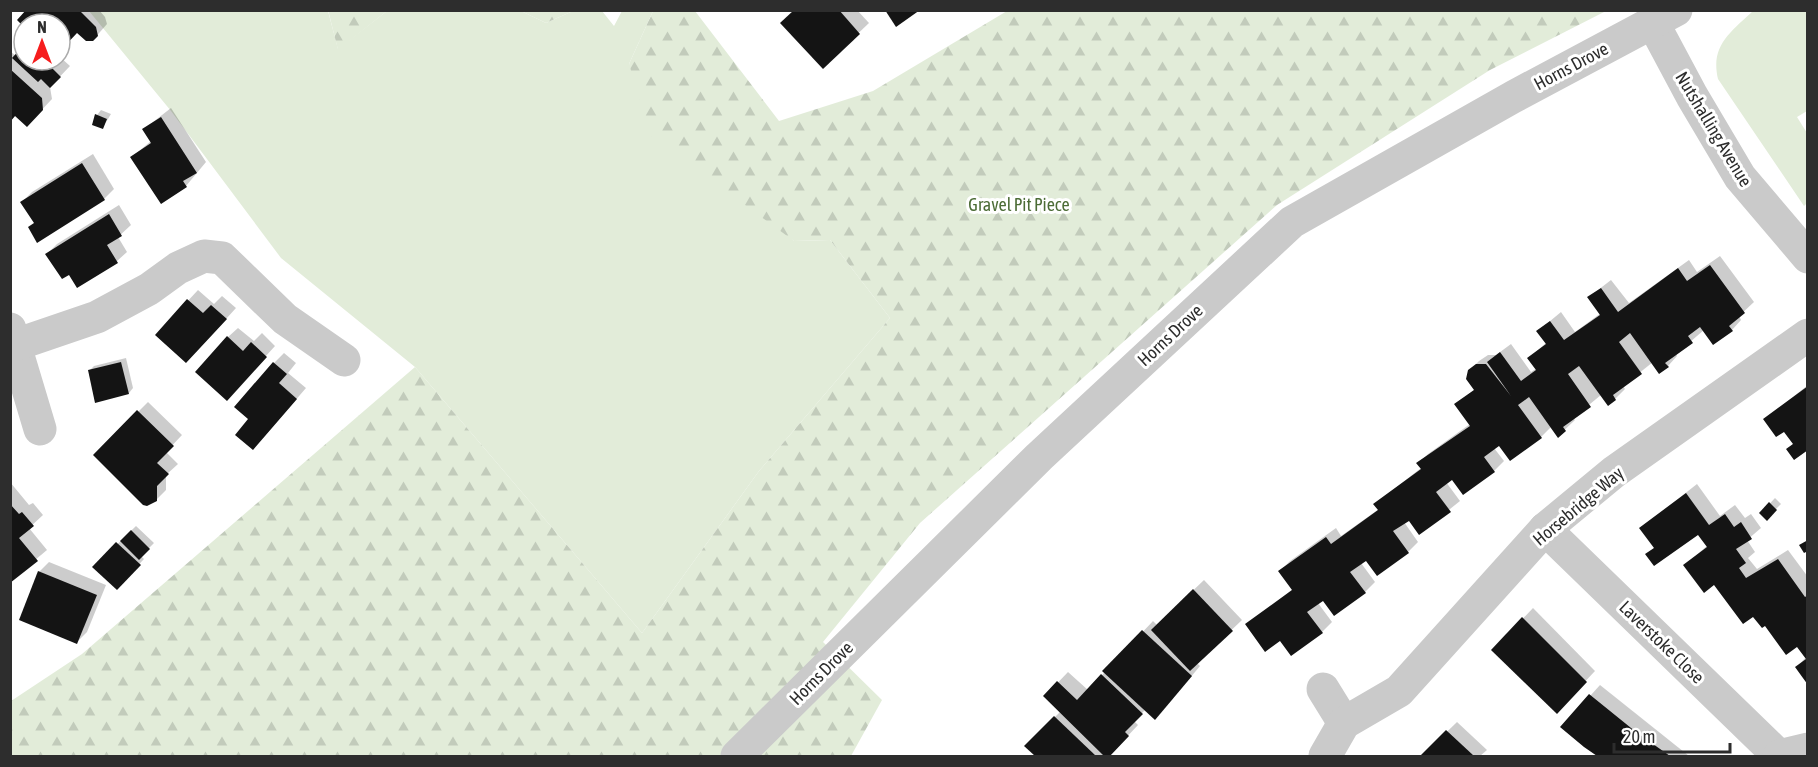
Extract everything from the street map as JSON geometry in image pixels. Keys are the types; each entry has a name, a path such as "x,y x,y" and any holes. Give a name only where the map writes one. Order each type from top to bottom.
{"street":[{"name":"Nutshalling Avenue","path":"1664,17 1692,96 1740,177 1808,257"},
{"name":"Horns Drove","path":"737,756 1039,457 1292,222 1512,97 1664,17"},
{"path":"40,429 13,337 97,316 149,289 178,268 204,256 222,258 285,319 344,360"},
{"name":"Horsebridge Way","path":"1325,756 1344,723 1399,691 1545,529 1614,472 1808,335"},
{"name":"Laverstoke Close","path":"1545,529 1779,756 1808,749"},
{"path":"1323,689 1344,723"}],"green space":[{"path":"328,10 387,10 387,11 338,50"},
{"path":"1754,10 1807,11 1807,111 1797,117 1807,133 1807,203 1804,206 1718,79 1717,57 1724,40"},
{"path":"89,11 328,11 338,49 387,11 521,11 546,23 573,11 602,11 614,26 622,11 653,11 629,64 794,241 830,240 890,318 759,471 642,633 415,367 281,258 171,111"},
{"path":"521,11 573,11 546,23"},
{"name":"Gravel Pit Piece","path":"653,11 695,11 779,121 873,91 1007,11 1606,11 1490,70 1277,205 920,523 823,642 882,700 851,756 11,756 11,701 82,654 415,367 642,633 759,471 890,318 830,240 794,241 651,136 629,64"}],"building":[{"path":"26,10 79,10 96,27 98,36 93,41 86,41 77,33 72,38 72,12 24,12"},
{"path":"794,10 839,10 860,34 823,69 780,23"},
{"path":"885,10 920,10 896,27"},
{"path":"10,69 42,98 43,110 27,127 15,116 10,122"},
{"path":"27,72 56,72 61,77 50,88 41,79 38,82"},
{"path":"95,114 107,119 103,129 92,125"},
{"path":"161,117 197,173 183,181 187,187 161,204 130,157 151,143 142,129"},
{"path":"82,163 105,200 37,243 28,227 34,223 20,202"},
{"path":"109,214 122,236 107,245 118,263 77,288 69,275 62,279 45,254"},
{"path":"1710,265 1745,313 1729,326 1733,331 1713,345 1700,327 1688,336 1693,343 1665,363 1669,367 1659,374 1630,333 1619,342 1642,374 1613,395 1616,400 1608,406 1579,366 1568,374 1591,407 1563,427 1566,431 1558,438 1529,397 1518,405 1542,438 1510,461 1499,446 1484,457 1495,472 1463,495 1452,480 1436,492 1451,512 1419,535 1409,521 1393,531 1409,553 1377,576 1366,561 1350,572 1366,593 1334,616 1323,601 1307,612 1323,633 1291,656 1280,641 1265,652 1245,624 1292,590 1278,571 1326,537 1331,544 1378,510 1373,504 1421,469 1416,463 1470,426 1454,404 1474,390 1466,379 1468,370 1476,364 1486,364 1511,396 1487,362 1500,352 1521,381 1536,370 1527,358 1546,344 1536,331 1550,321 1564,340 1600,315 1587,297 1601,288 1618,312 1678,268 1687,281"},
{"path":"187,299 203,313 211,305 227,319 186,363 155,335"},
{"path":"227,336 243,351 251,342 267,357 227,401 195,372"},
{"path":"121,362 129,394 95,403 88,370"},
{"path":"273,362 287,374 279,383 297,399 253,450 235,435 248,419 234,407"},
{"path":"1808,386 1808,450 1794,460 1786,449 1793,444 1784,432 1776,437 1763,419"},
{"path":"137,410 174,446 157,463 169,474 157,486 157,501 147,506 143,505 93,455"},
{"path":"1686,493 1709,525 1725,514 1734,527 1741,522 1752,539 1736,549 1746,563 1739,568 1746,578 1778,559 1805,597 1808,595 1808,685 1795,667 1806,659 1797,647 1786,655 1765,626 1762,628 1753,617 1743,624 1714,585 1704,593 1683,565 1707,547 1698,535 1654,566 1645,554 1654,548 1639,528"},
{"path":"1769,502 1777,510 1767,521 1759,513"},
{"path":"10,504 19,514 22,512 34,526 19,538 38,561 10,583"},
{"path":"131,530 150,549 139,560 120,541"},
{"path":"1808,540 1808,551 1804,553 1799,545"},
{"path":"116,542 141,565 117,590 92,567"},
{"path":"38,571 97,595 77,644 19,620"},
{"path":"1193,589 1233,631 1190,671 1151,630"},
{"path":"1522,617 1587,682 1557,714 1491,650"},
{"path":"1142,630 1192,676 1155,720 1102,671"},
{"path":"1101,674 1143,714 1125,732 1129,736 1110,756 1104,756 1043,696 1057,681 1077,700"},
{"path":"1589,694 1670,756 1597,756 1584,747 1560,727"},
{"path":"1054,716 1096,756 1035,756 1024,746"},
{"path":"1446,730 1474,756 1420,756"}]}
